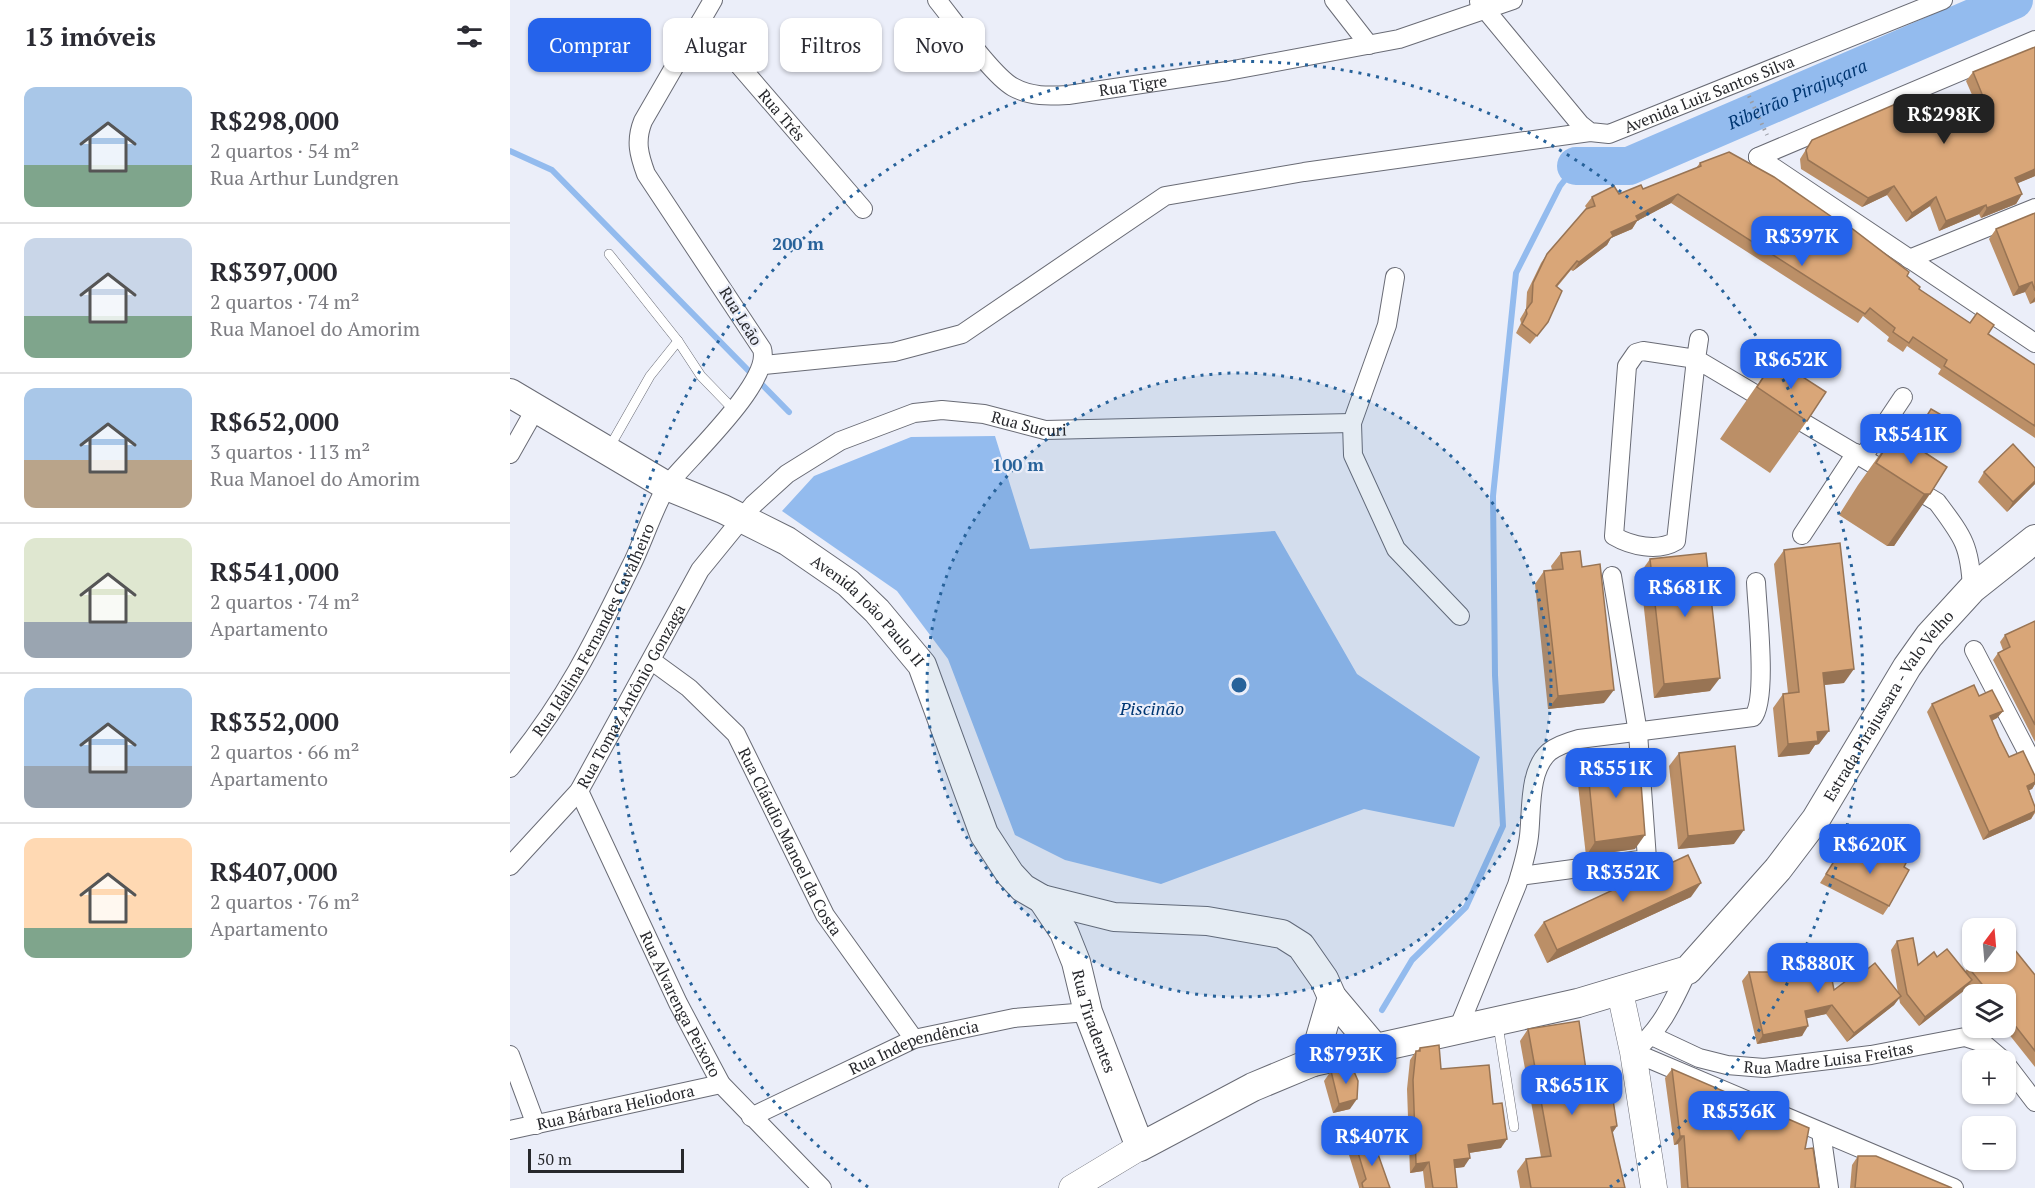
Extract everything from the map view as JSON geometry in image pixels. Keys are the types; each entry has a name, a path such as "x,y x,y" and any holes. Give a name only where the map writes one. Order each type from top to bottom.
{"main road":[{"name":"Avenida João Paulo II","path":"510,393 676,490 732,514 787,542 848,583 877,611 922,665 984,834 1010,874 1023,888 1042,899 1114,917 1207,921 1282,934 1301,946 1324,979 1332,997 1375,1048"},
{"name":"Estrada Pirajussara - Valo Velho","path":"1688,970 1778,869 1816,819 1907,667 1949,611 1972,589 2035,539"},
{"name":"Rua Tiradentes","path":"1042,899 1064,932 1088,1012 1140,1147"},
{"path":"1071,951 1088,931 1114,917"},
{"path":"1072,1188 1140,1147 1221,1103 1313,1062 1458,1029 1498,1023 1620,992 1688,970"},
{"path":"1620,992 1633,1052 1654,1188"},
{"path":"1313,1062 1332,997"}],"street":[{"path":"703,18 713,0"},
{"name":"Rua Tigre","path":"937,0 1000,76 1013,87 1043,96 1068,95 1228,71 1399,39 1482,5 1513,0"},
{"path":"1334,0 1369,45"},
{"name":"Avenida Luiz Santos Silva","path":"764,365 894,352 962,334 1165,196 1304,172 1590,132 1609,134 1944,0"},
{"path":"1482,5 1567,110 1590,132"},
{"path":"2035,40 1758,157 2035,344"},
{"name":"Rua Leão","path":"672,72 637,135 638,153 646,174 762,349 764,365 743,399 676,490"},
{"name":"Rua Três","path":"745,72 863,209"},
{"path":"1909,259 2035,208"},
{"path":"1395,277 1387,325 1352,423 1353,455 1396,549 1460,616"},
{"path":"1699,339 1696,359 1676,541 1660,547 1626,543 1614,536 1627,366 1636,352 1643,351 1696,359 1937,502 1964,538 1971,558 1972,589"},
{"path":"1802,536 1903,397"},
{"path":"510,454 536,408"},
{"name":"Rua Sucuri","path":"732,514 787,474 840,441 914,413 964,411 1045,430 1352,423"},
{"name":"Rua Idalina Fernandes Cavalheiro","path":"510,768 555,710 578,674 646,536 676,490"},
{"name":"Rua Tomaz Antônio Gonzaga","path":"510,866 579,791 732,514"},
{"path":"1520,876 1647,860 1638,733 1612,576"},
{"path":"1458,1029 1520,876 1529,836 1535,781 1540,764 1548,753 1562,744 1579,739 1738,721 1753,717 1757,712 1761,686 1756,582"},
{"path":"1974,650 2035,767"},
{"name":"Rua Cláudio Manoel da Costa","path":"651,661 689,688 736,734 825,915 914,1040"},
{"name":"Rua Alvarenga Peixoto","path":"579,791 678,1003 721,1084 822,1188"},
{"path":"1688,970 1668,1012 1653,1036 1633,1052 1954,1188"},
{"name":"Rua Independência","path":"751,1117 914,1040 1014,1018 1088,1012"},
{"name":"Rua Madre Luisa Freitas","path":"1653,1036 1699,1058 1736,1066 1764,1068 1812,1064 1965,1037 1983,1044 1990,1050"},
{"path":"510,1055 536,1125"},
{"name":"Rua Madre Luisa Freitas","path":"2016,1077 2035,1102"},
{"name":"Rua Bárbara Heliodora","path":"510,1130 721,1084"},
{"path":"1821,1132 1829,1188"}],"lane":[{"path":"609,254 678,342 701,376 733,410"},
{"path":"607,450 650,376 678,342"},
{"path":"1498,1023 1514,1127"}],"path":[{"path":"1749,96 1766,132"}],"water":[{"name":"Piscinão","path":"995,436 1030,549 1275,531 1357,674 1480,757 1454,827 1364,809 1161,884 1065,860 1015,835 948,659 897,591 782,511 814,476 911,437"}],"building":[{"path":"2035,47 2035,169 2015,178 2022,194 1946,221 1936,197 1912,213 1894,186 1868,198 1808,160 1806,150 1812,140 1898,103 1905,119 1982,94 1973,72"},
{"path":"1729,152 1774,177 1845,226 1846,224 1909,272 1907,276 1920,287 1919,289 1970,323 1977,313 1994,325 1988,334 2035,365 2035,426 1944,366 1947,360 1913,337 1909,343 1893,332 1895,328 1870,308 1865,314 1678,194 1636,216 1638,220 1611,232 1613,236 1579,262 1577,261 1556,286 1562,291 1548,322 1537,336 1522,324 1527,314 1526,310 1532,302 1533,283 1547,254 1586,209 1595,206 1592,197 1614,186 1619,194 1641,185 1643,189"},
{"path":"2035,213 2035,291 2032,282 2019,287 1996,229"},
{"path":"1775,359 1826,392 1807,421 1757,387"},
{"path":"1931,409 1945,417 1926,446 1913,438"},
{"path":"1895,433 1947,467 1930,494 1924,494 1876,463"},
{"path":"2013,444 2035,468 2035,481 2013,502 1984,472"},
{"path":"1840,543 1854,669 1823,673 1829,731 1817,732 1818,741 1788,744 1783,694 1799,692 1784,550"},
{"path":"1580,551 1582,567 1600,564 1614,690 1558,696 1544,571 1563,569 1561,553"},
{"path":"1706,553 1720,678 1664,684 1650,559"},
{"path":"2035,621 2035,725 1998,653 2010,647 2005,635"},
{"path":"1974,685 1979,696 1992,690 2003,711 1990,716 2009,757 2023,751 2035,776 2035,782 2027,786 2035,811 1989,832 1932,704"},
{"path":"1735,746 1744,830 1688,836 1679,753"},
{"path":"1639,757 1645,835 1595,842 1587,762"},
{"path":"1843,847 1874,865 1880,854 1885,858 1888,853 1906,863 1904,867 1909,870 1889,906 1826,874"},
{"path":"1688,855 1701,883 1557,950 1544,922"},
{"path":"1913,938 1918,965 1934,952 1937,957 1947,949 1962,968 1962,972 1966,972 1972,980 1967,984 1962,984 1962,988 1925,1017 1907,994 1897,941"},
{"path":"2016,951 2035,975 2035,1051 2016,1027 2016,984 1982,984 1972,972 2016,972"},
{"path":"1827,954 1834,990 1863,968 1865,971 1875,963 1901,996 1854,1033 1832,1005 1805,1011 1808,1026 1763,1035 1749,972 1777,972 1775,965"},
{"path":"1579,1021 1589,1091 1611,1087 1617,1126 1611,1127 1625,1188 1531,1188 1526,1159 1551,1156 1528,1029"},
{"path":"1439,1045 1441,1069 1489,1065 1493,1104 1502,1103 1507,1139 1468,1145 1470,1158 1454,1160 1457,1188 1433,1188 1429,1162 1416,1164 1413,1080 1416,1051 1420,1051 1420,1048"},
{"path":"1353,1069 1358,1081 1357,1099 1339,1104 1331,1071"},
{"path":"1672,1069 1809,1128 1805,1149 1813,1148 1819,1188 1688,1188 1684,1136 1680,1136"},
{"path":"1373,1140 1390,1188 1363,1188 1362,1183 1366,1179 1356,1146"},
{"path":"1858,1156 1876,1156 1952,1188 1855,1188"}],"waterway":[{"name":"Ribeirão Pirajuçara","path":"1576,166 1629,166 2014,0"},
{"path":"510,151 552,170 789,412"},
{"path":"1382,1010 1412,960 1466,907 1503,826 1495,675 1493,496 1516,273 1560,186 1576,166"}]}
